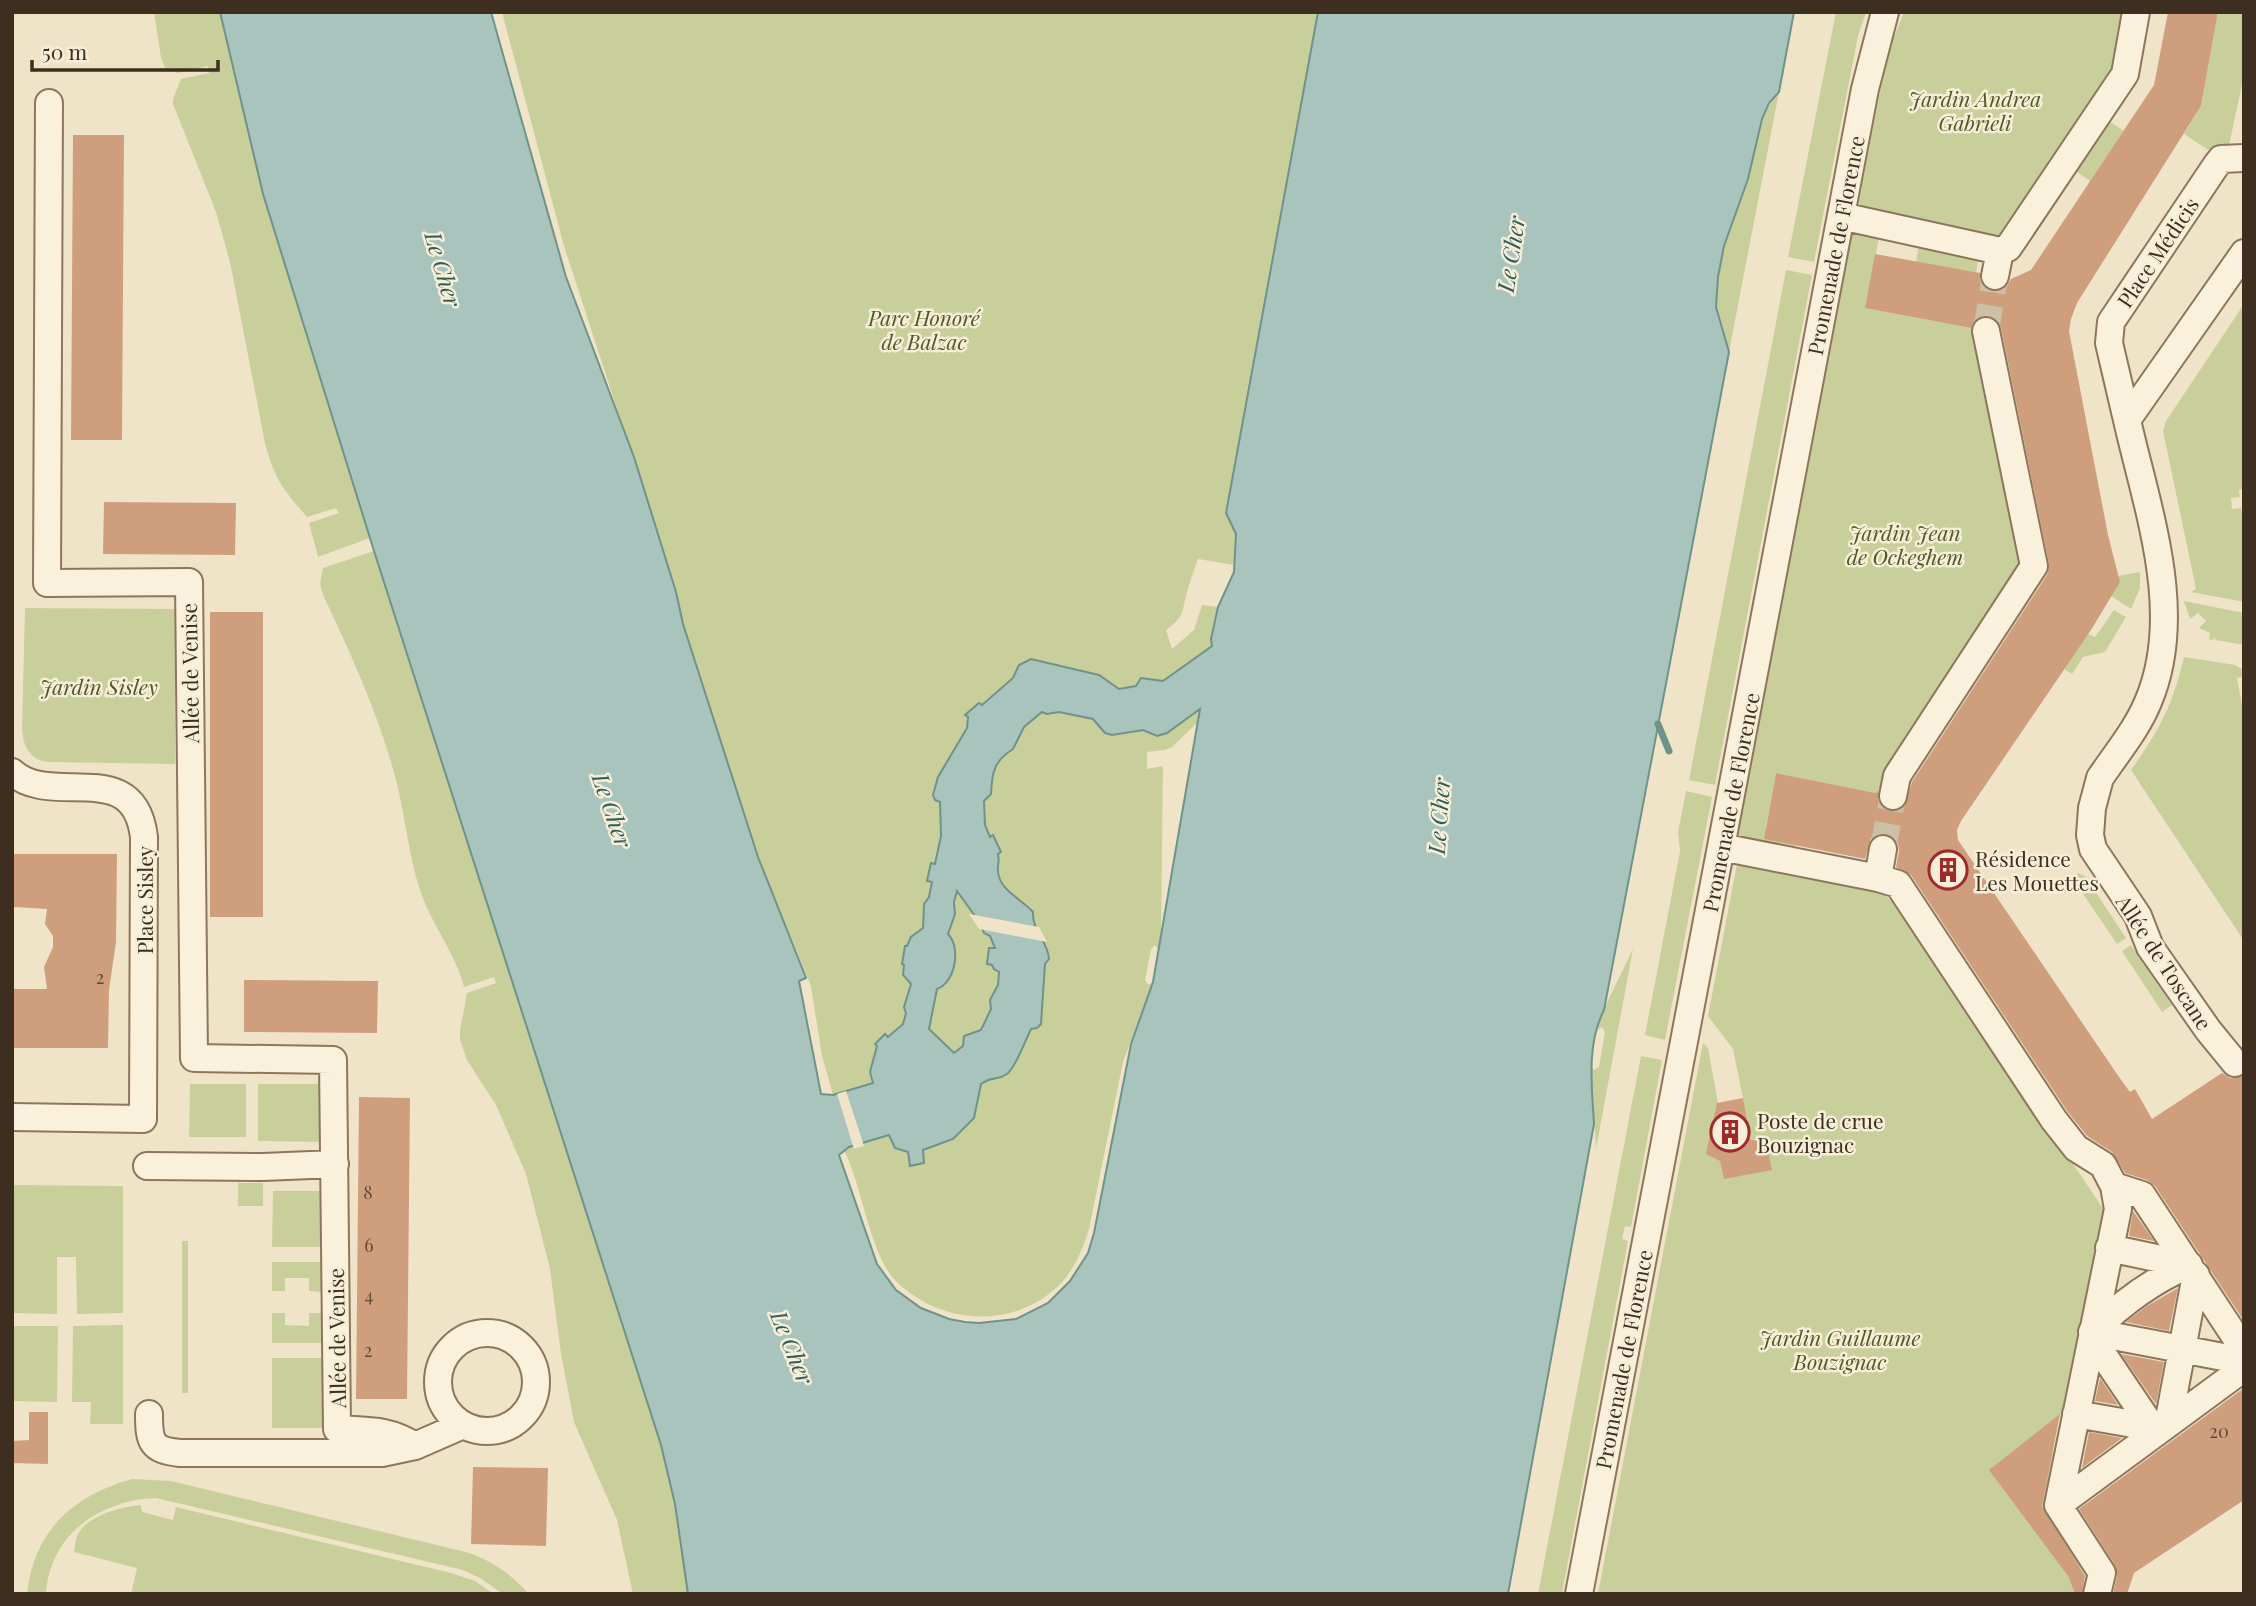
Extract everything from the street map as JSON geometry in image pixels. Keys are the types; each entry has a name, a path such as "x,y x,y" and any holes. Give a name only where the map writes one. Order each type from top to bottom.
{"street":[{"name":"Promenade de Florence","path":"1579,1594 1865,89 1885,12"},
{"path":"1841,216 1998,264 2124,74 2136,12"},
{"name":"Allée de Venise","path":"49,103 47,583 189,582 194,1058 332,1059 337,1429 385,1432 399,1436 415,1446"},
{"name":"Place Médicis","path":"2127,420 2109,343 2111,322 2221,159 2244,158"},
{"path":"2127,420 2244,253"},
{"path":"1894,796 1897,776 2034,566 1986,331"},
{"name":"Allée de Toscane","path":"2127,420 2160,566 2165,626 2160,660 2148,702 2094,792 2092,849 2138,916 2150,947 2208,1030 2235,1063"},
{"name":"Place Sisley","path":"12,1117 143,1119 145,837 140,818 131,803 109,790 40,785 15,774"},
{"path":"1721,847 1878,877 1898,884 2054,1120 2076,1148 2103,1165 2114,1186 2118,1209 2058,1505 2102,1573 2097,1594"},
{"path":"1878,877 1883,849"},
{"path":"147,1166 335,1164"},
{"path":"2114,1186 2142,1195 2244,1350"},
{"path":"2109,1248 2193,1270"},
{"path":"2092,1332 2109,1315 2170,1272 2193,1270"},
{"path":"2158,1428 2182,1349 2193,1270"},
{"path":"2092,1332 2244,1361"},
{"path":"2092,1332 2102,1353 2158,1428"},
{"path":"2058,1505 2158,1428 2244,1368"},
{"path":"149,1414 150,1439 160,1449 167,1451 382,1453 415,1446 463,1425"},
{"path":"2076,1414 2158,1428"}],"green space":[{"path":"154,12 220,12 263,194 370,538 318,557 309,523 339,513 336,508 307,517 285,491 272,466 265,443 230,262 216,212 173,104 181,79 209,73 208,66 178,73 166,70 161,58"},
{"name":"Parc Honoré de Balzac","path":"502,12 1318,12 1226,512 1236,534 1234,565 1198,559 1181,614 1166,630 1172,649 1194,630 1202,605 1218,607 1198,722 1172,747 1147,752 1147,769 1163,766 1161,937 1159,950 1155,945 1151,949 1145,980 1148,985 1153,982 1123,1062 1084,1243 1063,1281 1048,1295 1030,1305 992,1316 953,1313 934,1307 900,1286 881,1258 844,1150 853,1146 836,1094 833,1095 822,1056 811,986 758,857 683,624 659,538 564,246"},
{"path":"1836,12 1866,12 1858,36 1814,262 1788,257"},
{"name":"Jardin Andrea Gabrieli","path":"1904,12 2130,12 2118,71 2004,239 1857,211 1887,54"},
{"path":"2218,12 2244,12 2244,75 2228,150 2210,151 2184,134 2201,106"},
{"path":"1779,92 1729,352 1716,306 1718,272 1749,177 1762,121"},
{"path":"2109,121 2124,131 2090,181 2077,172"},
{"name":"Jardin Jean de Ockeghem","path":"1854,226 1880,231 1866,308 1976,329 2024,565 1876,793 1776,773 1766,826 1798,832 1794,853 1734,846"},
{"path":"1919,244 1979,256 1976,273 1916,262"},
{"path":"1786,270 1812,275 1715,785 1689,780"},
{"path":"2244,304 2244,489 2239,490 2240,497 2231,498 2232,509 2241,508 2244,522 2244,602 2191,592 2196,589 2163,431 2166,421"},
{"path":"374,551 661,1445 675,1504 688,1594 633,1594 617,1520 574,1422 561,1354 550,1269 526,1174 496,1105 467,1060 460,1040 467,993 496,983 494,977 464,987 455,962 425,902 412,860 397,784 379,725 323,595 320,584 323,568"},
{"path":"2140,572 2140,588 2131,609 2111,596 2118,576"},
{"path":"2184,601 2244,613 2244,645 2216,640 2214,637 2213,640 2209,639 2210,633 2199,628 2206,621 2198,613 2190,619"},
{"name":"Jardin Sisley","path":"25,608 175,609 175,764 49,762 36,758 28,751 22,728"},
{"path":"2114,610 2126,617 2105,652 2083,657 2072,674 2064,669 2088,634 2095,637"},
{"path":"2184,657 2235,665 2244,670 2244,677 2237,678 2244,715 2244,941 2131,770 2164,717"},
{"path":"1686,791 1712,797 1665,1040 1645,1035 1680,851 1678,832"},
{"name":"Jardin Guillaume Bouzignac","path":"1737,864 1758,864 1878,888 1902,912 2109,1217 2066,1410 2037,1433 2053,1453 2044,1502 2086,1562 2068,1576 2075,1594 1598,1594 1703,1043 1708,1048 1718,1103 1707,1153 1770,1170 1771,1166 1766,1142 1752,1143 1733,1049 1708,1016"},
{"path":"2078,873 2085,876 2126,938 2117,944 2075,882 2074,877"},
{"path":"2131,945 2172,1005 2162,1012 2122,951"},
{"path":"1633,949 1596,1149 1591,1065 1594,1070 1599,1067 1605,1032 1602,1027 1597,1030 1599,1019"},
{"path":"1641,1056 1662,1060 1631,1227 1625,1226 1622,1239 1628,1241 1562,1594 1538,1594"},
{"path":"190,1084 246,1084 246,1137 189,1137"},
{"path":"258,1084 323,1084 323,1142 258,1141"},
{"path":"238,1183 263,1183 263,1206 238,1206"},
{"path":"12,1185 123,1186 123,1313 77,1314 76,1257 57,1257 57,1314 12,1313"},
{"path":"273,1191 323,1191 323,1247 272,1247"},
{"path":"182,1241 188,1241 188,1393 182,1393"},
{"path":"272,1262 323,1262 323,1292 309,1291 309,1278 285,1278 285,1291 272,1291"},
{"path":"272,1313 285,1313 285,1325 309,1326 309,1313 323,1313 323,1343 272,1343"},
{"path":"123,1325 123,1424 90,1424 91,1402 72,1402 73,1326"},
{"path":"12,1326 58,1326 57,1402 12,1401"},
{"path":"272,1358 323,1358 323,1428 272,1428"},
{"path":"132,1479 171,1481 466,1552 500,1568 529,1594 503,1594 463,1570 156,1498 116,1505 82,1524 57,1554 46,1594 27,1594 38,1551 60,1519 92,1495"},
{"path":"141,1505 142,1512 173,1520 176,1507 451,1573 475,1581 494,1594 131,1594 137,1568 74,1552 77,1536 96,1517"}],"water":[{"name":"Le Cher","path":"220,12 491,12 566,277 634,457 676,592 683,624 758,857 806,978 799,981 821,1094 833,1095 873,1083 870,1072 877,1046 875,1044 885,1034 888,1037 903,1024 906,1013 904,1007 911,984 903,975 905,946 911,937 923,928 924,904 929,897 932,882 927,881 931,863 935,864 941,836 940,802 935,800 933,795 938,777 967,728 968,717 965,715 979,703 982,705 1013,678 1019,665 1031,659 1099,675 1119,689 1136,686 1141,678 1163,681 1212,646 1218,607 1234,572 1236,534 1226,513 1318,12 1794,12 1779,92 1769,103 1762,119 1748,179 1724,246 1718,277 1716,307 1729,352 1604,1010 1598,1023 1592,1052 1594,1124 1508,1594 688,1594 675,1504 661,1445 374,551 263,194","holes":["1200,709 1153,982 1131,1044 1088,1253 1070,1281 1048,1303 1016,1319 965,1322 921,1308 896,1290 877,1264 839,1155 849,1147 889,1135 895,1148 908,1152 910,1166 924,1163 923,1150 953,1139 974,1118 981,1084 1007,1074 1017,1060 1031,1029 1041,1024 1048,953 1035,925 1033,912 1007,890 1000,879 998,854 1001,852 985,825 984,801 991,794 995,768 1013,749 1024,727 1042,712 1059,712 1093,719 1105,733 1112,735 1143,730 1157,736 1167,733","957,891 984,933 990,936 995,948 989,948 987,964 999,972 998,985 990,1000 991,1009 981,1030 964,1036 963,1046 954,1053 929,1029 937,989 949,979 954,964 954,947 948,934 955,914"]}],"pier":[{"path":"969,914 1039,927 1047,942 979,929"},
{"path":"846,1091 864,1146 854,1149 837,1094"}],"building":[{"path":"2168,12 2218,12 2201,106 2077,303 2069,331 2108,535 2120,582 2091,630 1957,830 1958,840 2119,1077 2130,1092 2135,1089 2152,1119 2222,1073 2230,1078 2244,1076 2244,1321 2155,1186 2147,1180 2125,1173 2112,1152 2087,1136 2067,1111 1911,875 1896,867 1899,851 1894,837 1885,833 1871,838 1865,859 1764,839 1776,773 1876,793 1878,790 1878,800 1883,808 1899,811 1904,807 1912,782 2047,575 2049,564 1998,321 1990,316 1982,316 1975,320 1971,328 1865,308 1875,254 1980,273 1984,287 1993,291 2001,291 2011,279 2031,270 2154,85"},
{"path":"73,135 124,135 122,440 71,440"},
{"path":"104,502 236,503 235,555 103,554"},
{"path":"210,612 263,612 263,917 210,917"},
{"path":"14,854 117,854 116,942 109,990 108,1048 12,1048 12,989 47,989 44,967 53,947 53,936 45,924 47,909 14,907"},
{"path":"244,980 378,981 377,1033 244,1032"},
{"path":"359,1097 410,1098 407,1399 356,1399"},
{"name":"Poste de crue Bouzignac","path":"1743,1098 1751,1140 1766,1141 1772,1170 1724,1179 1720,1161 1706,1154 1717,1103"},
{"path":"2133,1211 2154,1241 2129,1236"},
{"path":"2178,1288 2169,1331 2126,1322 2147,1306"},
{"path":"2121,1354 2164,1362 2156,1404"},
{"path":"2100,1378 2118,1405 2095,1401"},
{"path":"2244,1388 2244,1500 2134,1573 2127,1594 2113,1594 2117,1576 2115,1565 2079,1509"},
{"path":"29,1412 48,1412 48,1464 12,1463 12,1441 29,1440"},
{"path":"2060,1414 2042,1506 2085,1576 2082,1594 2075,1594 2068,1576 1989,1470"},
{"path":"2089,1432 2122,1438 2082,1468"},
{"path":"473,1467 548,1468 546,1546 471,1544"}],"waterway":[{"path":"1658,724 1669,751"}],"tunnel":[{"path":"1986,331 1995,276"},
{"path":"1883,849 1893,796"}],"place":[{"name":"Résidence Les Mouettes","path":"1948,870"},
{"name":"Poste de crue Bouzignac","path":"1730,1132"}]}
